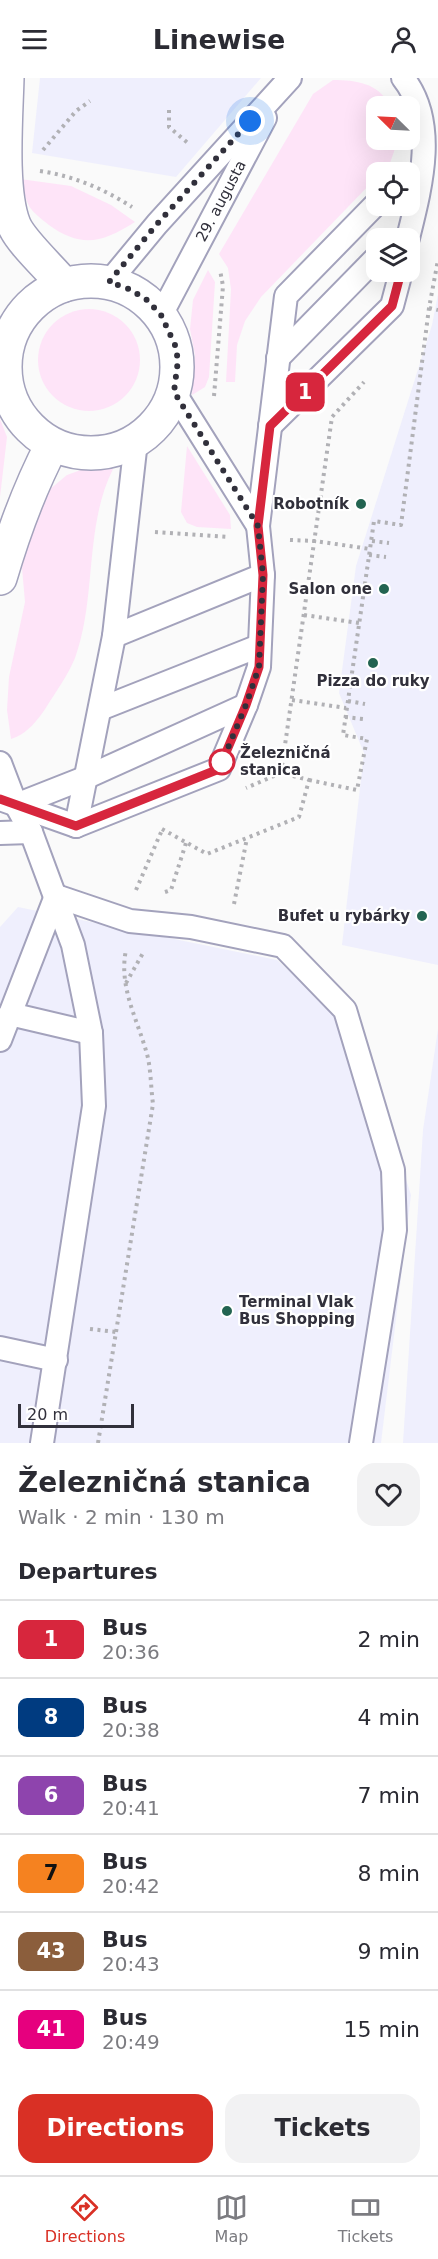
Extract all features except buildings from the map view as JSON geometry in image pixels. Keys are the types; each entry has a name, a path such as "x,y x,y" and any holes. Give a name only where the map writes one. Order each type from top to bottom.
{"street":[{"path":"7,78 5,170 14,226 64,285"},
{"path":"87,281 109,282 129,289 147,300 161,315 172,337 178,360 174,392 160,420 136,441 123,448 94,454 73,452 52,445 29,428 13,405 5,378 3,351 16,324 33,303 48,292 64,285 87,281"},
{"path":"0,578 16,524 31,486 52,445"}],"lane":[{"path":"403,78 423,106 428,130 428,152 410,228"},
{"name":"29. augusta","path":"109,282 157,224 286,83"},
{"name":"29. augusta","path":"161,315 286,83"},
{"path":"418,162 428,152"},
{"path":"8,802 76,826 219,769 259,667 263,575 259,532 286,296 366,214"},
{"path":"278,358 366,268"},
{"path":"270,426 392,306 398,282"},
{"path":"174,392 259,532"},
{"path":"76,826 114,636 136,441"},
{"path":"114,636 263,575"},
{"path":"100,709 260,646"},
{"path":"8,802 87,777 246,705"},
{"path":"0,764 8,802 31,832 73,945 91,1033 94,1106 42,1443"},
{"path":"0,833 31,832"},
{"path":"0,1040 56,896"},
{"path":"56,896 130,921 191,927 283,946 345,1010 393,1170 395,1218 361,1443"},
{"path":"10,1014 91,1033"},
{"path":"0,1348 56,1360"}],"path":[{"path":"42,152 76,111 90,101"},
{"path":"169,110 169,127 192,147"},
{"path":"39,171 62,174 107,191 138,211"},
{"path":"214,399 223,286 221,272 217,266"},
{"path":"429,308 438,310"},
{"path":"422,317 429,308"},
{"path":"369,375 332,417 281,773 357,790 367,739 343,735 346,708 356,662 359,623 367,587 374,521 401,525 429,308"},
{"path":"151,532 259,532"},
{"path":"315,541 370,549"},
{"path":"371,541 389,543"},
{"path":"369,555 387,557"},
{"path":"304,615 359,623"},
{"path":"292,700 346,708"},
{"path":"348,701 365,704"},
{"path":"345,717 363,719"},
{"path":"162,830 207,854 299,817 309,780"},
{"path":"133,896 162,830 161,822"},
{"path":"238,884 247,838"},
{"path":"171,890 186,843"},
{"path":"98,1443 153,1104 148,1058 125,984 136,964"},
{"path":"83,1328 116,1332"}],"shaded area":[{"path":"40,78 261,78 176,177 32,153"},
{"path":"333,80 366,84 380,92 383,96 366,96 366,150 395,150 390,162 366,162 366,188 261,297 245,321 237,345 235,382 226,382 231,289 228,268 219,254 313,94"},
{"path":"20,179 71,186 111,205 135,222 113,234 92,240 82,240 61,233 29,206"},
{"path":"208,270 215,282 209,377 205,387 192,395 195,355 190,329 193,300"},
{"path":"438,294 438,965 342,945 364,753 339,693 356,566 432,325"},
{"path":"89,309 108,313 125,324 136,341 140,360 136,379 125,396 108,407 89,411 70,407 53,396 42,379 38,360 42,341 53,324 70,313"},
{"path":"0,419 7,437 0,497"},
{"path":"187,446 230,515 231,529 197,527 187,523 181,512"},
{"path":"89,467 113,469 98,515 82,635 72,664 44,711 27,730 11,739 7,710 9,677 25,602 22,568 29,536 37,512 49,490 67,475"},
{"path":"18,907 277,960 323,1002 366,1054 411,1195 381,1443 0,1443 0,927"},
{"path":"438,1029 438,1443 403,1443 423,1130"}],"bus line":[{"name":"1","path":"0,799 76,826 219,769 259,667 263,569 258,526 270,426 392,306 398,282"}],"place":[{"name":"Robotník","path":"361,504"},
{"name":"Salon one","path":"384,589"},
{"name":"Pizza do ruky","path":"373,663"},
{"name":"Železničná stanica","path":"222,762"},
{"name":"Bufet u rybárky","path":"422,916"},
{"name":"Terminal Vlak Bus Shopping","path":"227,1311"}],"route":[{"path":"222,762 219,769 259,667 263,569 258,526 174,392 178,360 169,329 161,315 147,300 129,289 109,282 157,224 250,121"}]}
